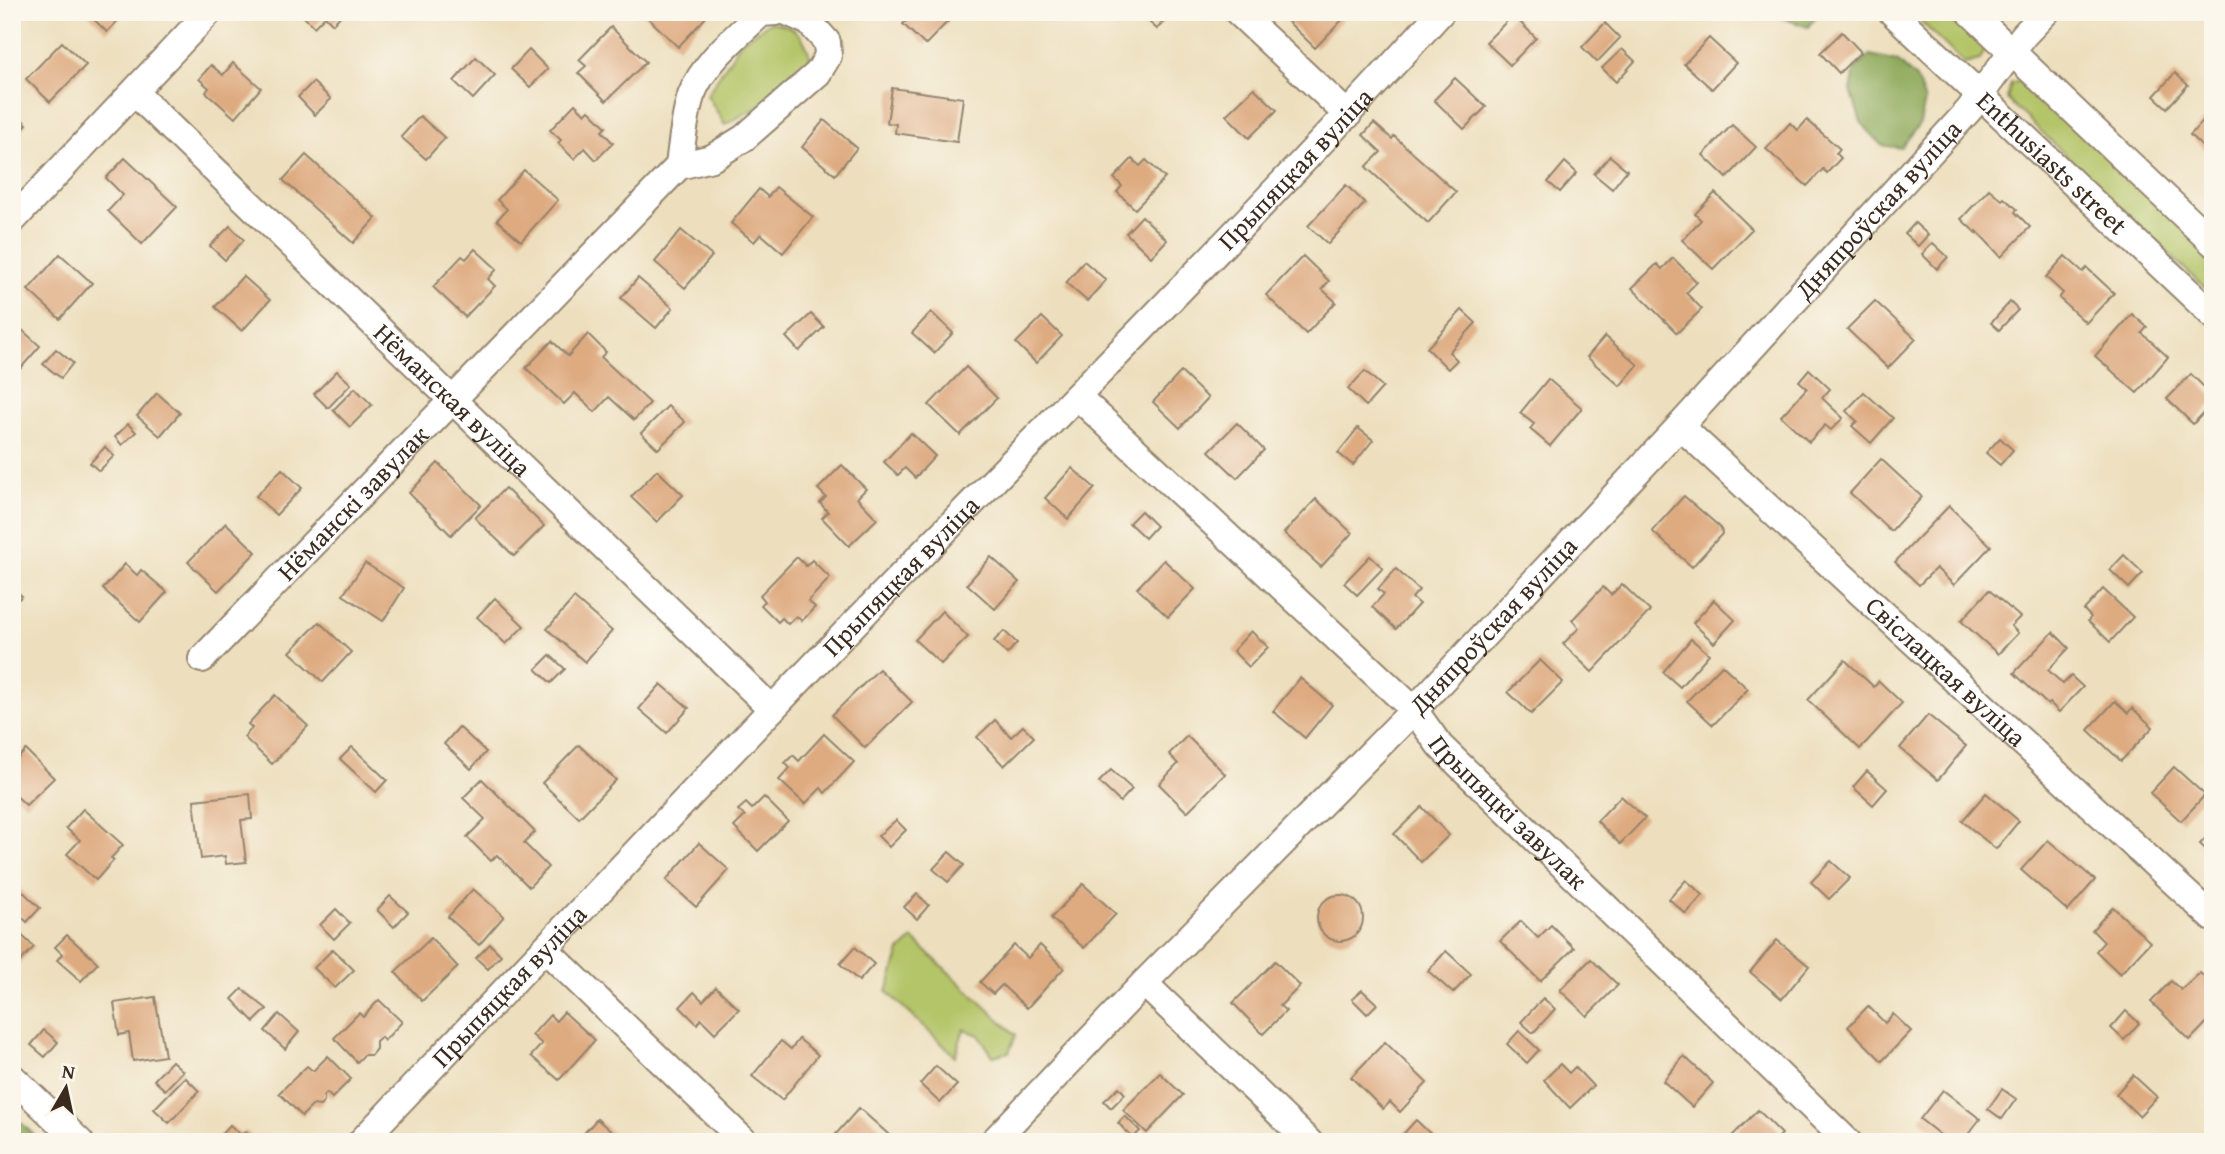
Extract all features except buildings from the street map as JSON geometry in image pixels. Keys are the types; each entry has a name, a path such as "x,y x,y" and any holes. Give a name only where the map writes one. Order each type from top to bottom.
{"street":[{"path":"12,221 209,12"},
{"path":"776,12 761,13 708,67 692,94 683,126 679,166 712,158 744,138 818,72 828,56 827,42 809,22 787,12"},
{"path":"1238,12 1348,115"},
{"name":"Прыпяцкая вуліца","path":"361,1142 772,709 1348,115 1441,12"},
{"name":"Enthusiasts street","path":"1892,12 2213,315"},
{"name":"Enthusiasts street","path":"1970,12 2213,243"},
{"name":"Дняпроўская вуліца","path":"993,1142 1144,983 1414,710 1680,426 1981,96 2024,35 2046,12"},
{"name":"Нёманская вуліца","path":"134,92 772,709"},
{"name":"Нёманскі завулак","path":"202,659 679,166"},
{"name":"Прыпяцкі завулак","path":"1077,397 1414,710 1440,746 1848,1142"},
{"name":"Свіслацкая вуліца","path":"1680,426 2213,918"},
{"path":"546,950 745,1142"},
{"path":"1144,983 1309,1142"},
{"path":"12,1076 80,1142"}],"green space":[{"path":"1765,12 1819,12 1808,27"},
{"path":"1911,12 1951,12 1987,46 1980,60 1965,64"},
{"path":"770,22 786,26 798,33 811,59 781,93 725,125 707,95 741,42"},
{"path":"1870,55 1897,61 1916,78 1925,101 1920,123 1901,148 1881,145 1861,122 1851,91 1855,69"},
{"path":"2028,80 2213,255 2213,296 2007,99 2011,83"},
{"path":"913,939 1016,1035 1009,1052 993,1056 979,1035 964,1029 955,1056 887,992 900,951"},
{"path":"12,1114 41,1142 12,1142"}]}
